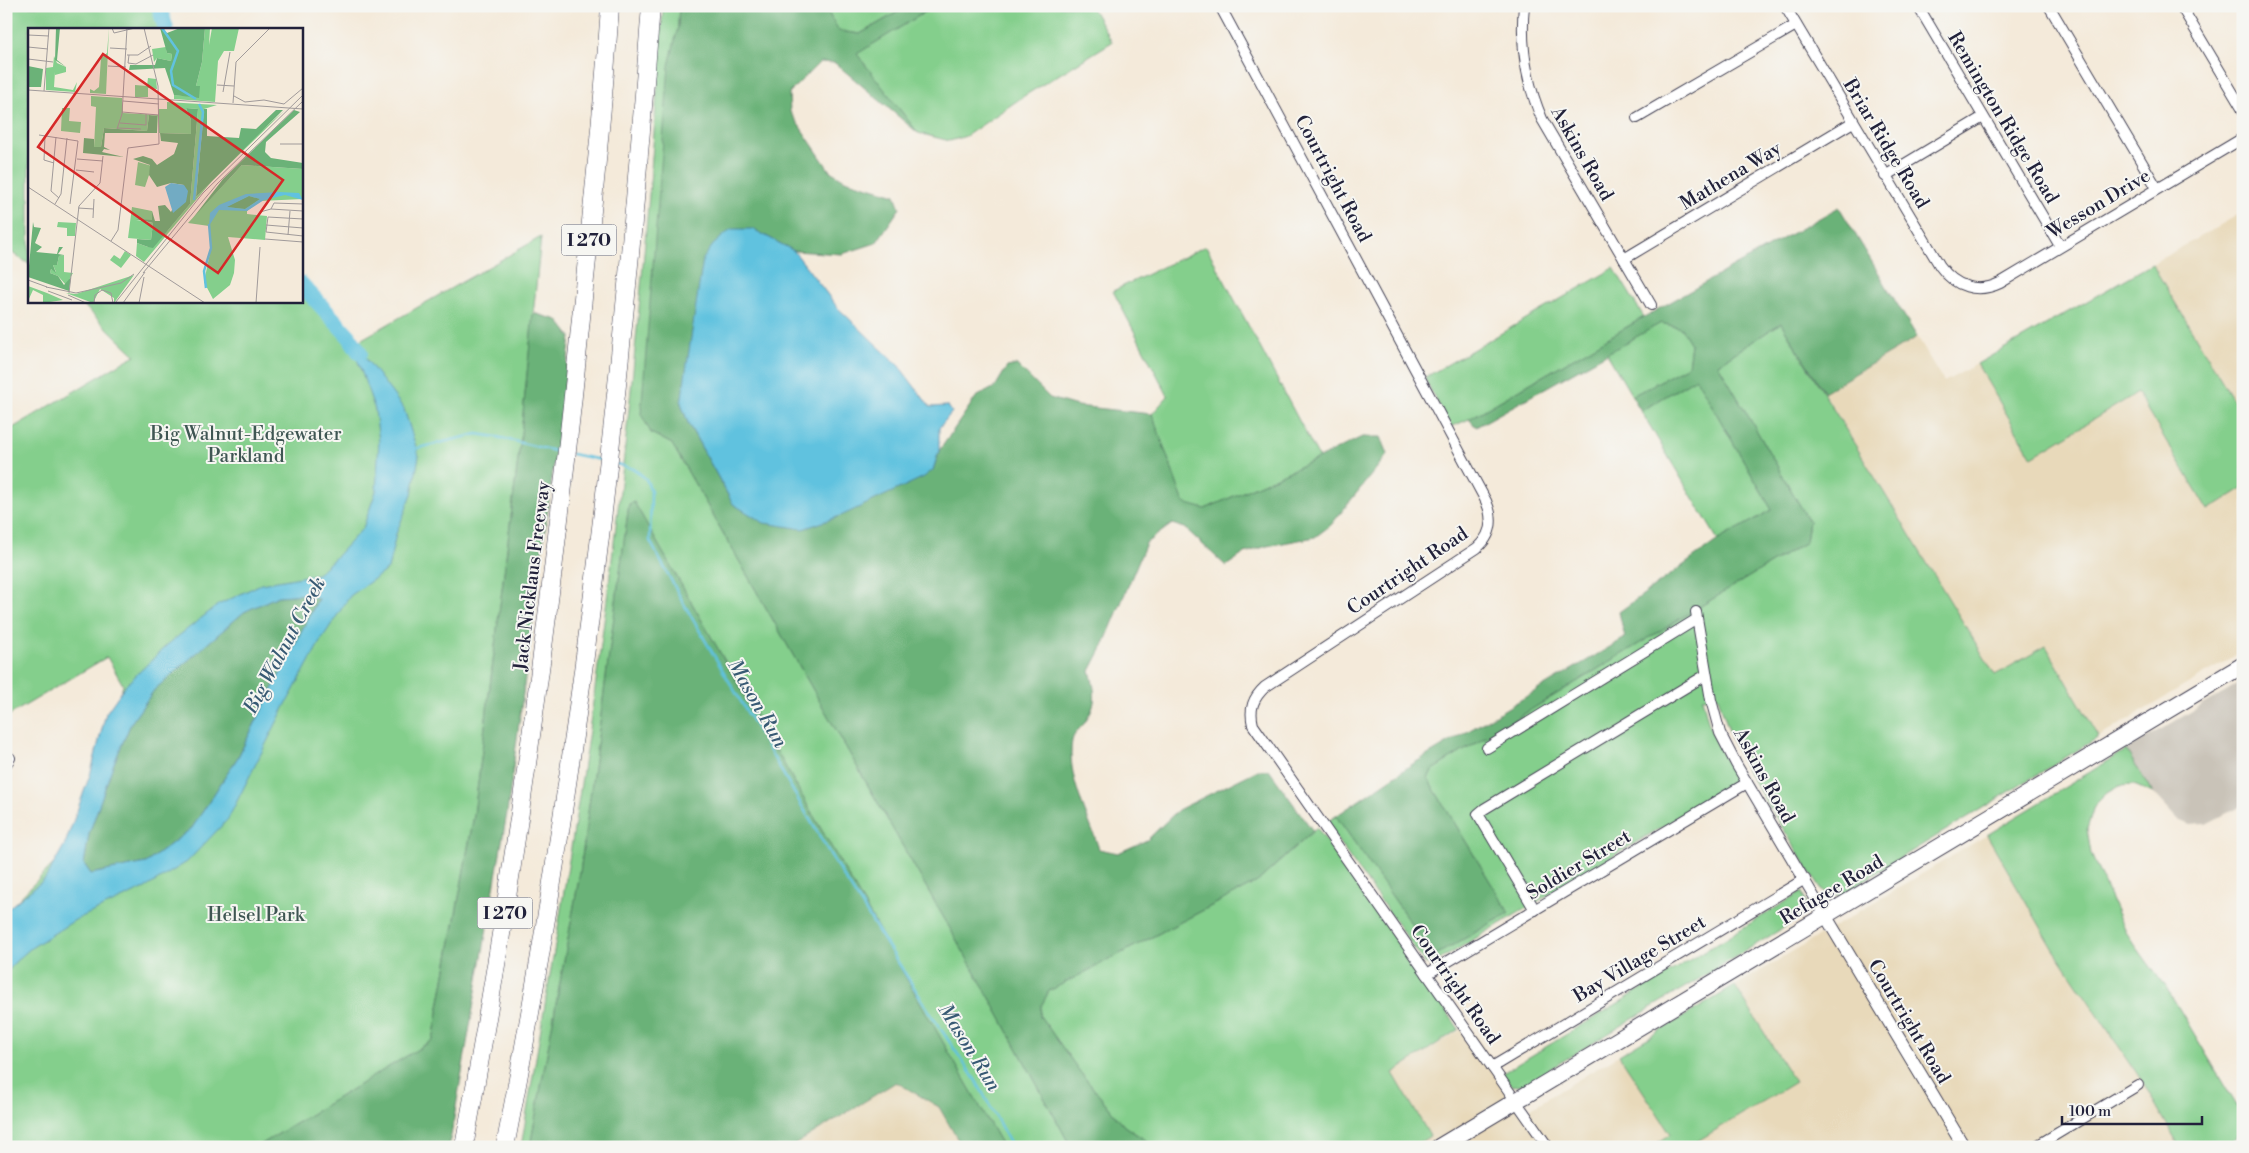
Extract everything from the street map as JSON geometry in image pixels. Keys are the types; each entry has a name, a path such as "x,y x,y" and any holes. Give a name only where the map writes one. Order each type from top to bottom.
{"highway":[{"name":"Jack Nicklaus Freeway","path":"464,1147 505,909 531,741 570,434 608,46 608,6"},
{"name":"I 270","path":"505,1147 576,722 610,446 632,229 651,6"}],"main road":[{"name":"Refugee Road","path":"1439,1147 2243,665"}],"street":[{"name":"Courtright Road","path":"1220,6 1476,482 1490,514 1490,531 1486,540 1477,548 1265,687 1255,698 1250,713 1255,730 1548,1147"},
{"name":"Askins Road","path":"1524,6 1522,25 1523,59 1532,96 1553,141 1651,305"},
{"name":"Briar Ridge Road","path":"1785,6 1885,176 1947,275 1969,288"},
{"name":"Remington Ridge Road","path":"1918,6 2060,246"},
{"path":"2050,6 2157,188"},
{"path":"2181,6 2243,110"},
{"path":"1637,118 1796,25"},
{"path":"1885,176 1983,117"},
{"name":"Mathena Way","path":"1624,259 1854,122"},
{"name":"Wesson Drive","path":"1969,288 1984,288 1995,285 2243,138"},
{"name":"Askins Road","path":"1487,748 1696,615 1711,700 1720,733 1747,783 1825,915"},
{"path":"1535,910 1478,814 1706,675"},
{"name":"Soldier Street","path":"1426,974 1747,783"},
{"name":"Bay Village Street","path":"1492,1067 1804,879"},
{"name":"Courtright Road","path":"1825,915 1964,1147"},
{"path":"2035,1147 2138,1085"}],"shaded area":[{"path":"2243,212 2243,416 2152,264"},
{"path":"1917,337 1944,382 1977,364 2032,457 2137,393 2208,510 2243,489 2243,651 2099,737 2046,646 1995,676 1824,392"},
{"path":"2243,681 2243,805 2206,824 2190,825 2178,820 2153,793 2126,750"},
{"path":"1987,835 2053,948 2138,1075 2180,1147 1692,1147 1691,1145 1795,1082 1735,986"},
{"path":"1468,1025 1528,1110 1619,1055 1671,1134 1651,1147 1413,1147 1430,1136 1393,1073"},
{"path":"896,1082 939,1107 962,1147 791,1147"}],"green space":[{"path":"6,6 159,6 166,28 28,28 28,263 6,249"},
{"path":"663,6 679,6 651,433 672,444 991,1000 1071,1147 1003,1147 634,502 629,504 580,873 530,1147 521,1147 565,886 602,640 624,460 642,278"},
{"path":"679,6 824,6 839,31 860,34 908,6 935,6 857,54 918,133 835,63 820,62 789,93 790,112 830,171 845,180 895,195 900,208 876,243 842,254 794,251 753,229 681,403 688,423 733,504 933,470 939,451 976,397 995,387 1007,367 1017,365 1050,398 1077,406 1152,414 1184,503 1205,509 1362,437 1381,437 1388,454 1331,525 1315,537 1267,546 1245,553 1226,566 1185,528 1172,524 1146,543 1104,644 1090,671 1094,686 1093,705 1088,718 1076,732 1072,741 1071,754 1075,782 1099,849 1118,853 1147,840 1178,810 1258,770 1269,770 1313,831 1257,882 1049,991 1041,1006 1040,1016 1080,1072 1124,1126 1156,1147 1071,1147 991,1000 672,444 651,433 641,414 669,66 678,27"},
{"path":"824,6 908,6 860,34 839,31"},
{"path":"935,6 1091,6 1112,42 1024,96 966,136 950,141 918,133 856,54"},
{"path":"1839,207 1917,337 1824,392 1781,323 1718,364 1809,521 1806,542 1432,770 1428,779 1509,913 1434,956 1336,816 1411,765 1625,638 1619,612 1718,540 1772,510 1696,378 1641,411 1632,396 1688,366 1691,344 1681,328 1661,323 1476,427 1469,419 1644,317"},
{"name":"Helsel Park","path":"541,237 520,444 474,815 433,1040 257,1147 6,1147 6,912 71,846 123,685 107,657 6,717 6,432 135,355 80,302 302,302 302,285 355,343"},
{"path":"1206,246 1319,458 1205,509 1184,504 1152,414 1168,396 1113,291"},
{"path":"2152,264 2243,416 2243,488 2208,510 2137,393 2032,457 1977,364"},
{"path":"1614,268 1644,317 1469,419 1451,427 1424,378"},
{"path":"533,313 558,320 571,337 507,813 449,1147 257,1147 433,1040 474,815 520,444"},
{"path":"1661,323 1681,328 1691,344 1688,366 1632,396 1606,352"},
{"path":"1781,323 1995,675 2046,646 2099,737 1840,895 1831,896 1821,889 1747,771 1732,740 1718,697 1702,698 1710,728 1734,777 1734,784 1431,965 1425,963 1325,823 1336,816 1434,956 1509,913 1428,779 1432,770 1806,542 1809,521 1718,364"},
{"path":"1696,378 1772,510 1718,540 1641,411"},
{"path":"634,502 1003,1147 962,1147 939,1107 896,1082 791,1147 530,1147 580,873 629,504"},
{"path":"307,594 318,598 238,757 192,828 146,863 91,874 84,864 89,834 112,768 131,723 154,690 244,612 278,596"},
{"path":"2126,750 2153,793 2134,785 2119,786 2107,793 2094,806 2087,829 2091,854 2125,931 2171,995 2243,1116 2241,1129 2230,1147 2180,1147 2138,1075 2053,948 1987,835"},
{"path":"1317,828 1459,1029 1393,1073 1430,1136 1413,1147 1156,1147 1124,1126 1080,1072 1040,1016 1041,1006 1049,991 1257,882"},
{"path":"1802,892 1806,905 1803,916 1525,1084 1513,1086 1501,1074"},
{"path":"1735,986 1795,1082 1691,1145 1692,1147 1651,1147 1671,1134 1619,1055"}],"water":[{"path":"731,229 753,229 794,251 838,308 899,366 930,407 948,406 952,412 939,428 939,451 933,470 924,477 843,515 803,529 764,523 733,504 688,423 681,403 703,259 713,245"},
{"path":"349,336 404,409 419,456 412,494 396,534 388,569 350,596 321,640 285,706 228,819 187,862 145,888 75,920 31,948 15,962 6,974 6,910 45,879 65,844 91,772 106,713 125,686 167,645 218,605 261,584 317,574 363,528 376,491 379,441 375,410","holes":["307,594 318,599 238,757 192,828 146,863 91,874 84,864 89,834 112,768 131,723 154,690 244,612 278,596"]}],"waterway":[{"name":"Big Walnut Creek","path":"159,6 166,28"},
{"name":"Big Walnut Creek","path":"302,285 349,336 360,353"},
{"name":"Mason Run","path":"414,449 477,434 559,452"},
{"name":"Mason Run","path":"572,454 601,460"},
{"name":"Mason Run","path":"616,464 634,469 646,479 651,491 650,541 684,604 837,866 934,1019 978,1084 1012,1147"}],"park label":[{"name":"Big Walnut-Edgewater Parkland","path":"246,444"}]}
